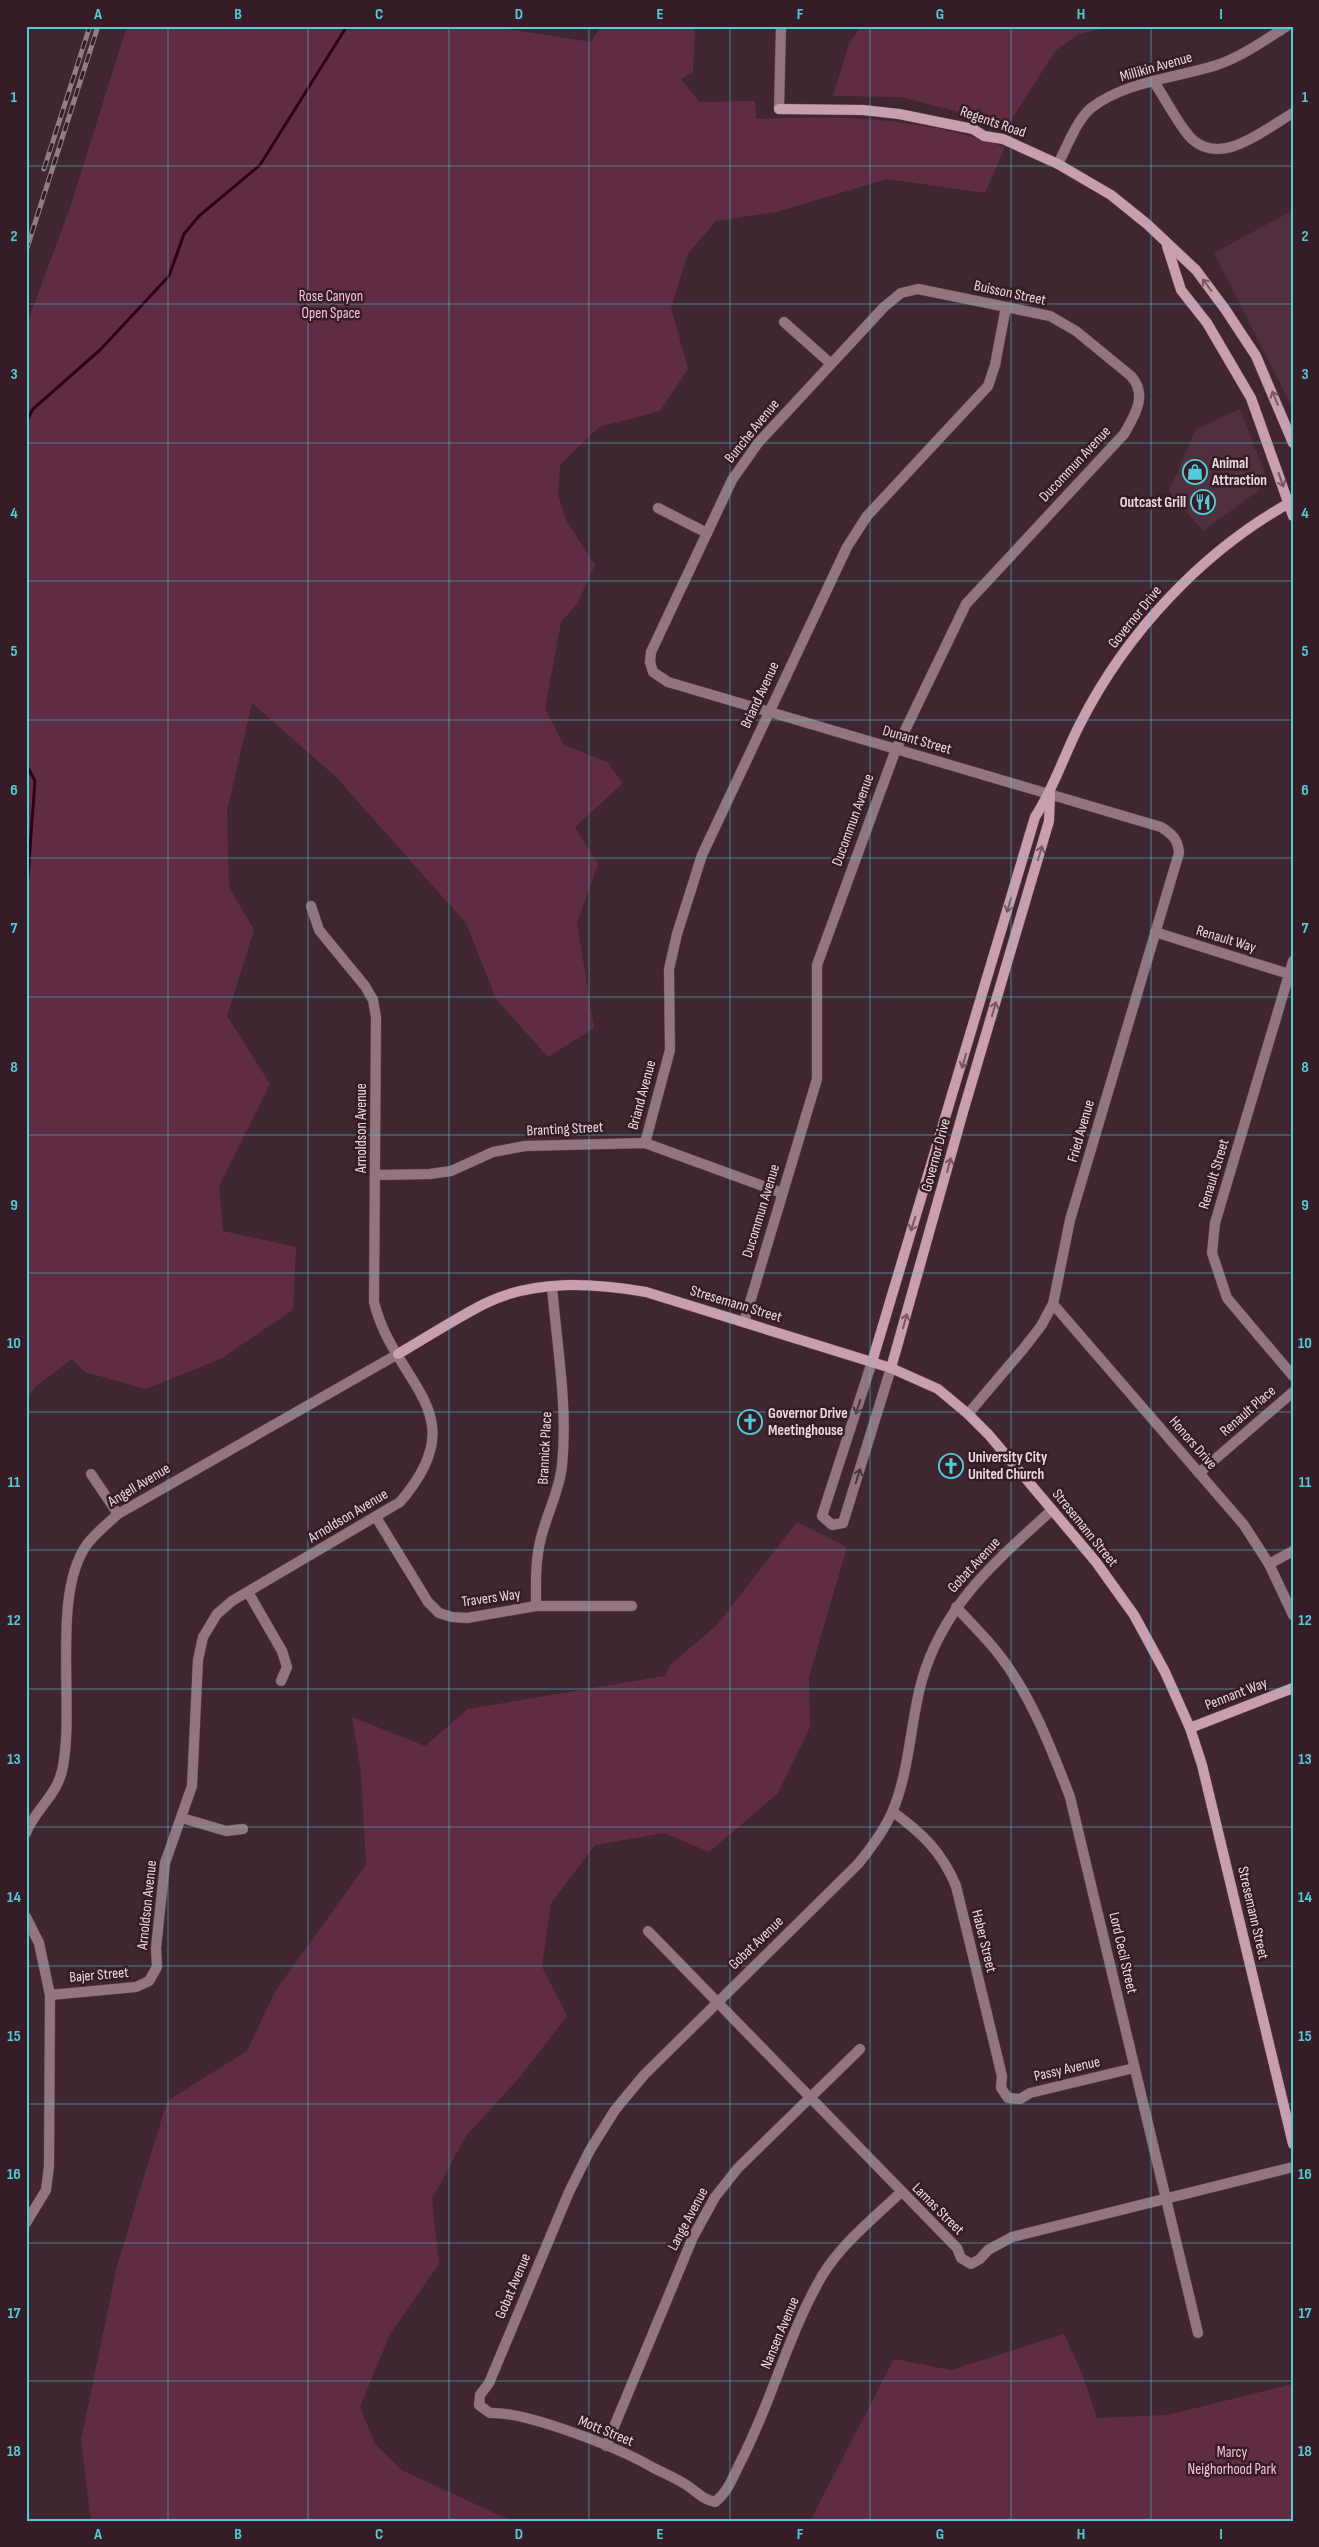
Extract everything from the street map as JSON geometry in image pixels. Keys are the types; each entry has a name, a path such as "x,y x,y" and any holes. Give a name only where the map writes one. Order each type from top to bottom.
{"street":[{"name":"Regents Road","path":"781,26 779,109 863,110 934,120 973,129 984,136 1003,139 1058,164 1111,195 1147,224 1167,245 1196,270 1250,348 1270,387 1293,443"},
{"name":"Millikin Avenue","path":"1058,164 1072,135 1090,109 1109,96 1219,64 1287,26"},
{"path":"1154,82 1192,139 1209,149 1230,148 1293,113"},
{"name":"Regents Road","path":"1167,245 1181,290 1207,323 1251,398 1291,502 1293,516"},
{"name":"Buisson Street","path":"901,293 918,289 1050,316 1076,331 1132,376 1139,384 1141,397"},
{"name":"Bunche Avenue","path":"653,672 650,662 651,652 732,480 758,442 830,363 884,307 901,293"},
{"name":"Briand Avenue","path":"645,1143 670,1050 669,968 677,934 702,855 847,547 867,516 988,386 996,365 1006,307"},
{"path":"784,322 830,363"},
{"name":"Ducommun Avenue","path":"744,1322 817,1079 817,965 896,749 966,604 1124,434 1136,414 1141,397"},
{"name":"Governor Drive","path":"1050,794 1050,821 963,1112 891,1368 844,1523 832,1525 822,1516 872,1362 1035,817 1050,794 1080,724 1097,693 1142,629 1190,577 1219,551 1247,529 1291,502"},
{"path":"658,508 707,533"},
{"name":"Dunant Street","path":"653,672 668,682 768,713 1161,827 1173,835"},
{"name":"Fried Avenue","path":"968,1414 1041,1326 1053,1304 1070,1220 1179,852 1178,843 1173,835"},
{"name":"Arnoldson Avenue","path":"149,1981 157,1967 156,1948 165,1864 192,1786 198,1660 203,1637 217,1614 248,1592 400,1502 416,1484 426,1468 432,1448 432,1427 429,1408 378,1317 374,1302 376,1017 374,1000 365,986 319,930 312,906"},
{"name":"Renault Way","path":"1155,932 1289,974"},
{"name":"Renault Street","path":"1293,961 1215,1223 1212,1253 1227,1298 1293,1376"},
{"name":"Branting Street","path":"376,1175 430,1174 451,1171 493,1152 525,1146 623,1142 645,1143 782,1193"},
{"name":"Stresemann Street","path":"398,1354 486,1303 520,1291 579,1284 612,1286 646,1292 891,1368 938,1390 968,1414 990,1435 1096,1562 1134,1615 1165,1672 1190,1728 1202,1765 1293,2144"},
{"name":"Brannick Place","path":"536,1606 536,1562 541,1538 558,1489 562,1464 564,1422 552,1287"},
{"name":"Honors Drive","path":"1053,1304 1244,1525 1270,1564 1293,1615"},
{"name":"Angell Avenue","path":"26,1833 30,1823 54,1794 62,1772 65,1747 69,1598 74,1570 87,1544 118,1514 398,1354"},
{"name":"Renault Place","path":"1199,1473 1293,1392"},
{"path":"91,1474 118,1514"},
{"name":"Gobat Avenue","path":"479,2405 480,2395 489,2383 569,2192 590,2150 615,2110 644,2075 858,1864 877,1839 893,1812 900,1789 922,1680 936,1642 956,1607 983,1573 1052,1510"},
{"name":"Travers Way","path":"376,1517 428,1602 439,1613 452,1618 467,1618 536,1606 632,1606"},
{"path":"1270,1564 1293,1551"},
{"path":"248,1592 282,1651 287,1667 281,1681"},
{"name":"Lord Cecil Street","path":"956,1607 993,1648 1023,1693 1047,1737 1067,1788 1104,1934 1134,2068 1167,2197 1198,2333"},
{"name":"Pennant Way","path":"1190,1728 1293,1688"},
{"name":"Haber Street","path":"893,1812 917,1829 946,1862 956,1886 1002,2076 1001,2088 1008,2098"},
{"path":"182,1818 226,1831 243,1829"},
{"path":"26,1917 39,1943 50,1994 50,2166 46,2190 26,2223"},
{"name":"Lamas Street","path":"648,1931 900,2193 956,2248 961,2258 971,2264 980,2260 988,2250 1012,2237 1293,2167"},
{"name":"Bajer Street","path":"50,1994 136,1987 149,1981"},
{"name":"Lange Avenue","path":"606,2446 693,2237 706,2213 738,2168 860,2048"},
{"name":"Passy Avenue","path":"1008,2098 1020,2099 1030,2093 1134,2068"},
{"name":"Nansen Avenue","path":"715,2502 726,2494 753,2438 805,2309 823,2275 842,2250 900,2193"},
{"name":"Mott Street","path":"479,2405 490,2413 504,2412 567,2431 606,2446 650,2465 692,2489 702,2499 715,2502"}],"shaded area":[{"path":"1293,210 1293,409 1214,253"},
{"path":"1240,409 1265,474 1264,484 1258,491 1203,531 1169,491 1196,429"}],"green space":[{"name":"Rose Canyon Open Space","path":"127,26 488,26 591,42 601,26 695,26 693,72 681,79 699,102 755,101 756,119 820,117 882,120 913,124 943,129 1005,147 985,193 887,179 776,212 716,221 688,253 671,308 688,369 660,411 599,427 560,465 558,494 566,520 595,565 577,604 561,622 545,709 564,745 607,762 623,783 575,827 598,864 577,923 594,1028 548,1057 496,999 466,923 337,778 252,703 227,811 229,887 254,930 227,1016 270,1084 219,1186 223,1231 296,1247 293,1310 222,1358 146,1389 85,1372 72,1359 36,1386 26,1400 26,326 70,208"},
{"path":"861,26 1118,26 1079,34 1056,50 1007,126 901,97 833,96 849,44"},
{"path":"797,1522 847,1547 809,1677 810,1727 778,1793 709,1852 664,1833 595,1845 551,1903 542,1967 567,2016 519,2078 466,2136 432,2199 439,2264 390,2334 360,2407 375,2444 403,2471 512,2521 91,2521 81,2440 117,2266 167,2101 247,2051 276,1990 366,1865 361,1773 352,1717 425,1746 468,1709 665,1676 670,1665 717,1625"},
{"name":"Marcy Neighorhood Park","path":"1064,2334 1083,2376 1097,2418 1167,2415 1293,2384 1293,2521 810,2521 894,2359 951,2370"}],"waterway":[{"path":"26,422 33,409 100,350 169,276 184,234 199,216 260,165 347,26"},
{"path":"26,764 35,781 26,903"}],"railway":[{"path":"44,169 90,26"},
{"path":"26,251 98,26"}],"place":[{"name":"Animal Attraction","path":"1195,472"},
{"name":"Outcast Grill","path":"1203,502"},
{"name":"Governor Drive Meetinghouse","path":"750,1422"},
{"name":"University City United Church","path":"951,1466"}]}
